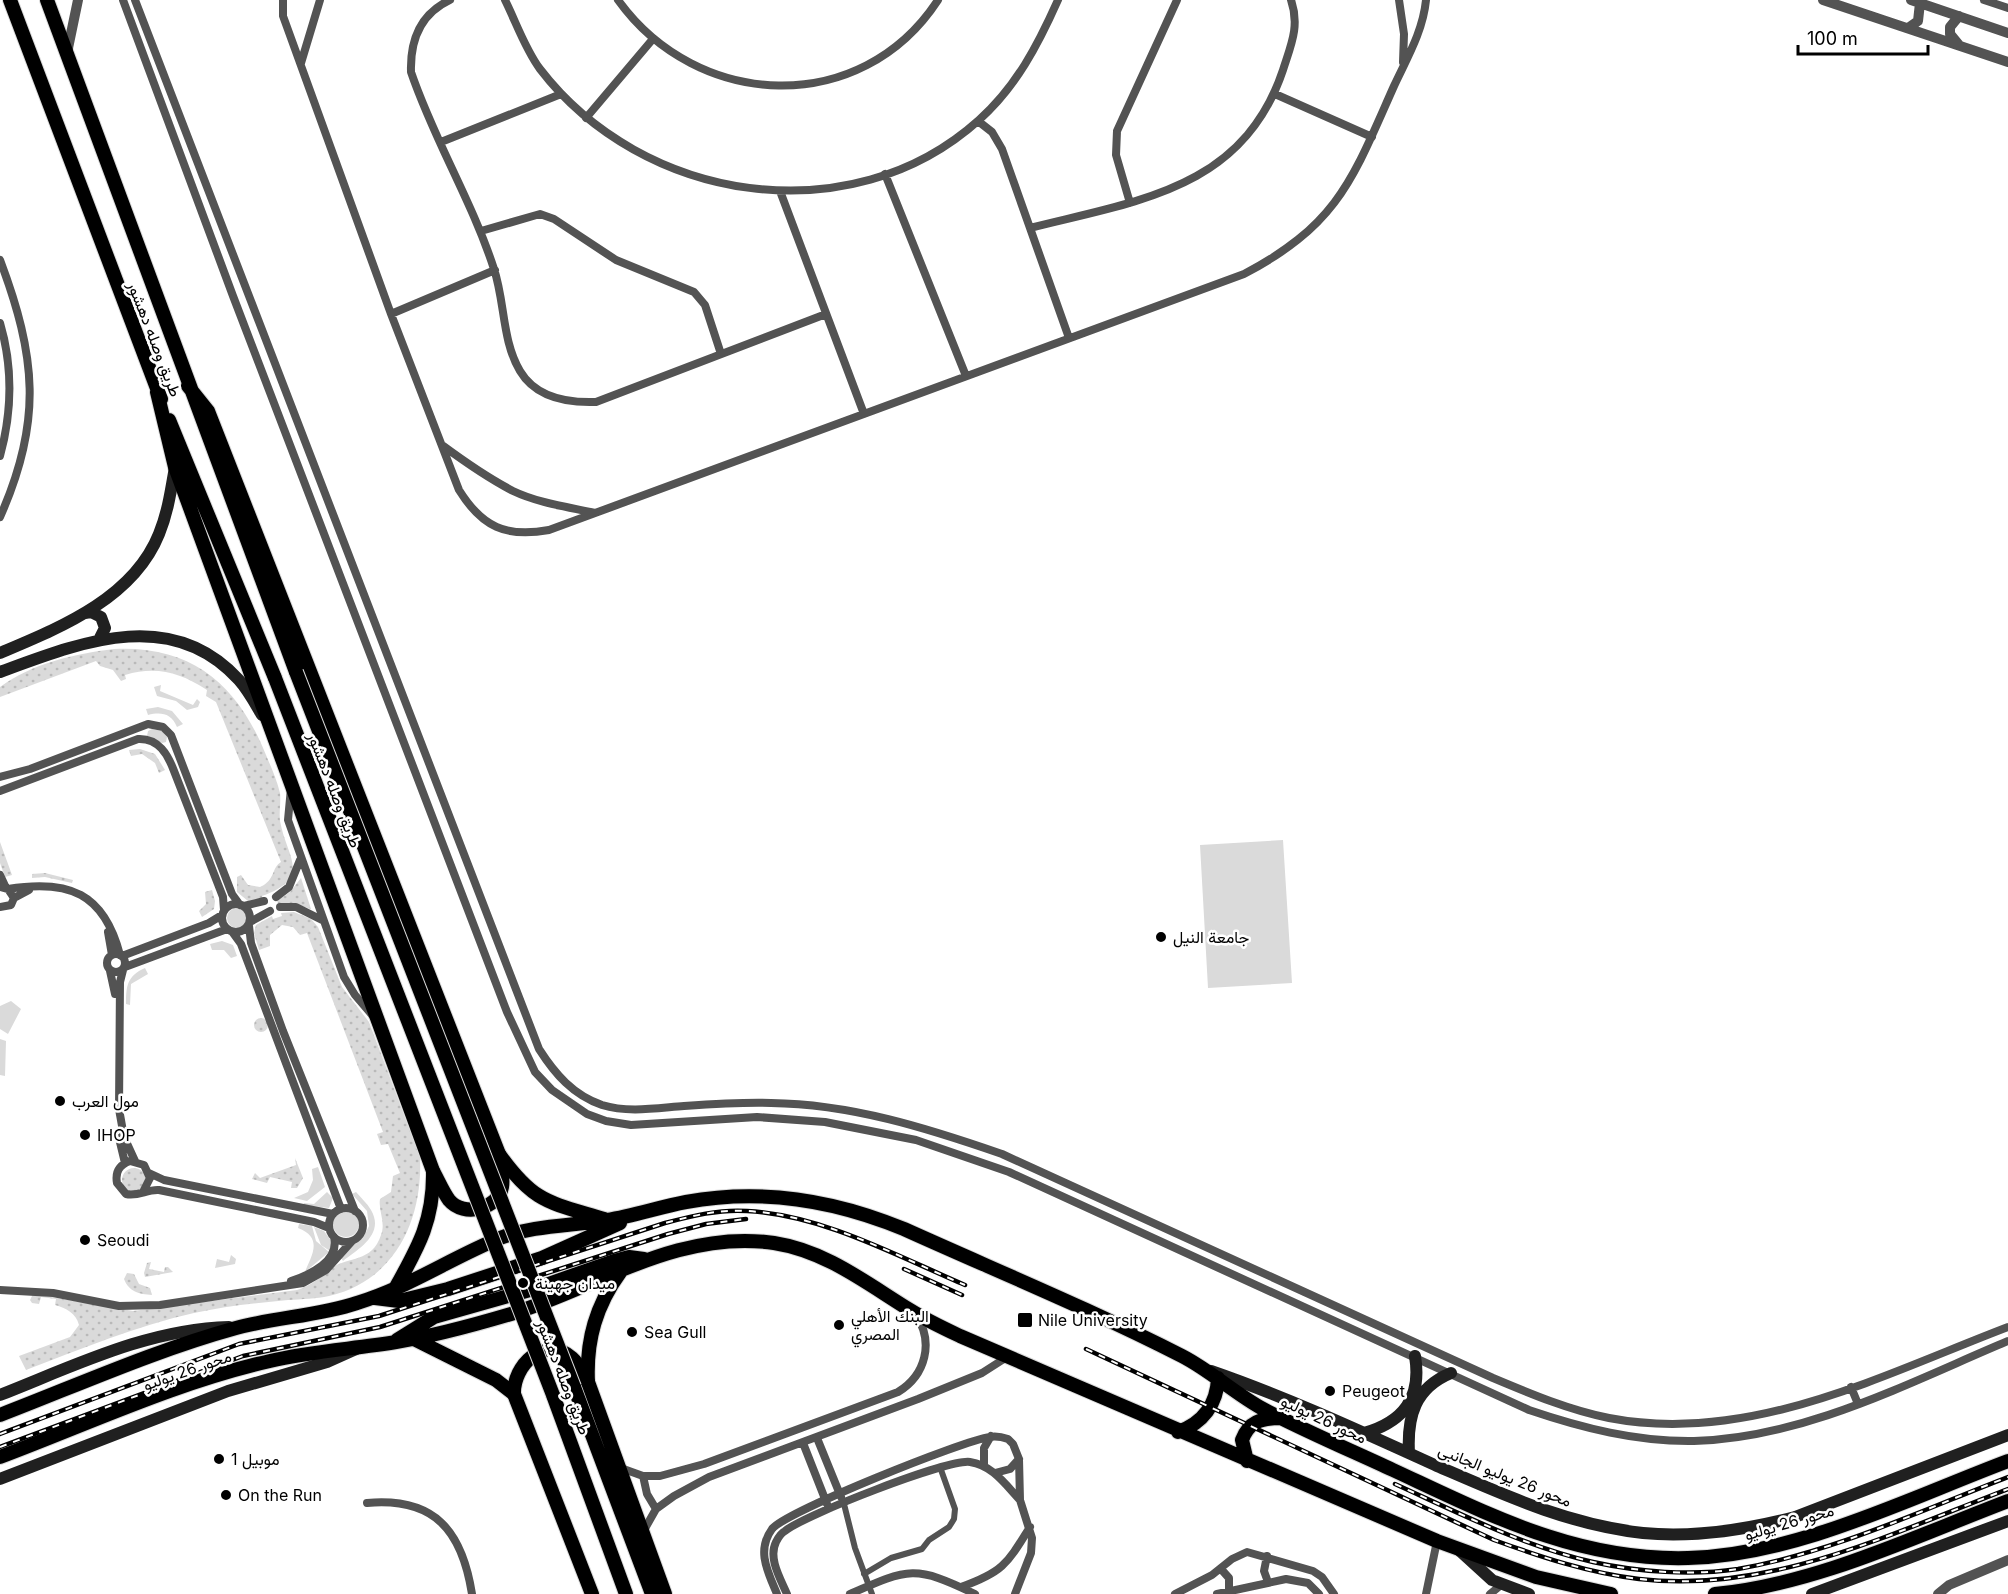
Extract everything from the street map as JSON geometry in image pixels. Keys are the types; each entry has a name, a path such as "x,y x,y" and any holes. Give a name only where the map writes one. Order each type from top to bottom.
{"main road":[{"name":"طريق وصله دهشور","path":"10,0 158,392 275,678 398,999 444,1109 626,1594"},
{"name":"طريق وصله دهشور","path":"47,0 135,232 188,386 652,1594"},
{"path":"158,392 175,467 433,1171 450,1200 460,1208 479,1209 490,1204 501,1191 503,1185 499,1154 208,411 188,386"},
{"path":"0,653 85,613 127,581 158,537 168,508 175,467"},
{"path":"85,613 91,612 101,617 105,628 100,638"},
{"path":"0,672 100,638 137,634 160,637 182,643 208,655 240,681 272,732"},
{"path":"499,1154 517,1179 541,1200 609,1220"},
{"path":"396,1287 417,1249 430,1216 433,1171"},
{"name":"محور 26 يوليو","path":"0,1415 198,1339 239,1327 319,1314 375,1298 501,1238 549,1226 609,1220 686,1202 749,1196 813,1201 844,1208 904,1229 1206,1369 1247,1400 1281,1418 1532,1533 1599,1551 1659,1558 1719,1556 1778,1546 1825,1531 2008,1461"},
{"name":"محور 26 يوليو","path":"375,1298 399,1301 448,1289 542,1258 641,1213"},
{"name":"محور 26 يوليو","path":"0,1457 230,1372 270,1360 363,1345 393,1343 512,1314 670,1251 713,1242 774,1243 800,1248 839,1265 914,1312 1007,1357 1437,1541 1536,1577 1611,1594"},
{"name":"محور 26 يوليو","path":"393,1343 434,1317 545,1286 614,1261 629,1257 647,1259"},
{"path":"588,1382 588,1347 596,1314 622,1270"},
{"path":"0,1395 116,1350 175,1332 239,1327"},
{"path":"414,1339 496,1380 514,1394 592,1594"},
{"path":"0,1479 228,1391 327,1362 363,1345"},
{"path":"514,1394 519,1369 526,1360 542,1351 555,1351 574,1359 588,1382 665,1594"},
{"path":"1364,1432 1388,1425 1405,1409 1417,1379 1415,1356"},
{"name":"محور 26 يوليو الجانبى","path":"1206,1369 1257,1387 1364,1432 1523,1504 1572,1520 1642,1533 1705,1534 1755,1527 1795,1517 2008,1435"},
{"path":"1409,1453 1409,1425 1415,1405 1429,1384 1451,1372"},
{"path":"1178,1432 1198,1422 1208,1412 1217,1392 1218,1378"},
{"path":"1247,1461 1242,1440 1249,1426 1262,1419 1281,1418"},
{"path":"1715,1594 1780,1584 1822,1571 2008,1501"},
{"path":"1812,1594 2008,1521"},
{"path":"1458,1549 1476,1568 1501,1585 1529,1594"}],"street":[{"path":"67,53 78,0"},
{"path":"2008,1327 1830,1396 1731,1422 1649,1424 1609,1418 1565,1406 1493,1378 1002,1154 937,1131 827,1107 773,1102 620,1109 582,1096 565,1083 539,1048 512,984 135,0 124,2 362,635 507,1012 535,1072 552,1090 573,1106 606,1121 631,1125 757,1116 825,1122 870,1129 969,1156 1451,1372 1529,1410 1558,1420 1649,1439 1694,1441 1773,1430 1858,1404 2008,1341"},
{"path":"283,0 284,16 391,314 459,490 470,508 487,523 506,532 528,534 549,530 1244,274 1278,256 1308,233 1334,205 1355,174 1418,35 1426,0"},
{"path":"301,63 320,0"},
{"path":"450,0 437,6 424,19 414,35 410,53 411,72 481,231 503,298 511,348 520,371 535,387 553,398 574,403 596,402 826,314"},
{"path":"505,0 538,67 586,118 620,143 659,164 697,178 728,185 780,191 833,187 885,174 934,153 978,121 1010,87 1036,49 1058,0"},
{"path":"618,0 652,40 700,69 728,79 757,85 787,86 816,83 866,66 898,45 926,19 938,0"},
{"path":"1130,203 1116,155 1117,131 1177,0"},
{"path":"1030,228 1169,191 1202,175 1231,153 1255,125 1275,94 1296,30 1291,0"},
{"path":"1399,0 1404,34 1402,69"},
{"path":"1824,0 2008,62"},
{"path":"1984,0 2008,8"},
{"path":"1908,28 1918,21 1916,2 2008,33"},
{"path":"1959,16 1953,20 1950,34 1960,46"},
{"path":"586,118 652,40"},
{"path":"441,142 561,94"},
{"path":"1275,94 1371,137"},
{"path":"978,121 992,132 1002,148 1069,338"},
{"path":"885,174 966,376"},
{"path":"780,191 864,414"},
{"path":"481,231 540,214 555,219 616,260 694,292 705,305 721,354"},
{"path":"0,260 26,342 32,396 22,457 0,517"},
{"path":"391,314 495,270"},
{"path":"0,323 6,342 10,395 8,424 0,456"},
{"path":"442,445 478,471 515,491 547,502 595,513"},
{"path":"0,777 60,758 141,726 155,724 163,727 172,738 232,894 249,913 251,942 283,1031 355,1211 362,1218 363,1227 360,1236 352,1241 326,1270 303,1283 160,1305 119,1306 52,1293 0,1290"},
{"path":"141,726 145,739"},
{"path":"162,747 169,745 172,738"},
{"path":"0,791 135,740 145,739 162,747 168,755 206,851 223,897 223,913 230,931 241,944 337,1212 329,1228"},
{"path":"292,784 288,820 300,860 349,987 378,1021"},
{"path":"276,897 289,887 300,860"},
{"path":"0,875 5,888 14,898"},
{"path":"5,888 50,884 82,895 103,913 114,933 118,955"},
{"path":"0,907 11,904 14,898 26,890 41,888 61,891 81,901 105,925 124,969 120,982 119,1109 124,1137 135,1161"},
{"path":"125,1163 115,1112 114,979 107,962 118,955 209,923 231,905 242,906 264,901"},
{"path":"279,907 296,907 322,920"},
{"path":"110,971 116,973 230,931 242,932 249,924 270,911"},
{"path":"0,1284 53,1288 134,1301 292,1280 310,1274 332,1254 335,1246 334,1237 329,1228 298,1218 159,1190 144,1190 131,1195 119,1188 116,1174 125,1163 135,1161 144,1165 149,1173 149,1182 144,1190"},
{"path":"149,1173 164,1180 337,1212 355,1211"},
{"path":"1122,1224 1128,1213"},
{"path":"1137,1230 1142,1219"},
{"path":"334,1237 342,1242 352,1241"},
{"path":"618,1467 643,1476 660,1476 704,1464 898,1392 918,1375 926,1354 924,1332 914,1312"},
{"path":"643,1532 656,1509 674,1496 709,1477 918,1399 982,1373 1007,1357"},
{"path":"910,1383 918,1399"},
{"path":"1851,1387 1858,1404"},
{"path":"1830,1396 1835,1412"},
{"path":"984,1466 984,1448 991,1436"},
{"path":"777,1594 765,1565 764,1552 772,1530 778,1523 825,1500 991,1436 1008,1439 1013,1444 1019,1459 1020,1500 1030,1527 1031,1553 1016,1594"},
{"path":"817,1438 844,1503 870,1590"},
{"path":"802,1443 829,1510"},
{"path":"994,1473 1010,1469 1019,1459"},
{"path":"787,1594 773,1559 775,1543 785,1530 844,1503 940,1467 967,1461 984,1466 994,1473 1020,1500"},
{"path":"704,1464 709,1477"},
{"path":"864,1574 891,1558 922,1550 929,1540 948,1527 954,1519 955,1509 940,1467"},
{"path":"643,1476 646,1494 656,1509"},
{"path":"367,1503 390,1501 413,1505 434,1515 450,1531 462,1550 472,1594"},
{"path":"961,1587 993,1575 1004,1567 1030,1527"},
{"path":"1426,1594 1437,1541"},
{"path":"1175,1594 1221,1569 1232,1559 1247,1551 1313,1571 1322,1577 1334,1594"},
{"path":"1267,1556 1264,1571 1268,1582"},
{"path":"1938,1594 1949,1585 2008,1560"},
{"path":"1221,1569 1229,1578 1229,1592"},
{"path":"850,1594 870,1590 910,1571 961,1587 975,1594"},
{"path":"1217,1594 1286,1579 1308,1583 1319,1594"},
{"path":"1490,1594 1501,1585"}],"shaded area":[{"path":"114,649 167,654 189,662 209,674 226,690 255,730 279,788 280,821 293,866 292,874 287,882 262,896 263,899 248,901 237,892 237,877 241,875 248,885 260,887 269,881 281,862 216,702 206,696 207,690 187,679 167,672 136,672 125,675 126,679 121,681 113,670 100,666 96,661 0,697 0,687 40,666 69,657"},
{"path":"161,685 160,691 193,705 197,699 200,702 198,707 187,710 176,701 157,696 154,687"},
{"path":"158,707 172,711 183,724 177,727 169,716 148,715 146,709"},
{"path":"152,729 162,731 167,737 166,742 162,743 147,736 148,731"},
{"path":"140,749 155,754 165,770 159,773 155,763 142,754 131,756 129,750"},
{"path":"1283,840 1292,983 1208,988 1200,845"},
{"path":"0,842 12,875 5,877 0,863"},
{"path":"45,873 73,880 72,883 45,877 32,878 32,874"},
{"path":"301,878 311,909 292,903 279,905 277,901 290,892"},
{"path":"212,890 215,901 214,909 202,917 199,911 206,904 205,892"},
{"path":"233,908 241,908 247,914 247,922 241,928 233,928 227,922 227,914"},
{"path":"294,912 311,919 318,927 342,987 369,1022 420,1157 420,1180 416,1203 410,1225 400,1244 388,1262 371,1277 352,1288 329,1296 264,1302 172,1318 109,1338 26,1370 19,1356 70,1337 79,1325 76,1317 70,1312 55,1305 56,1299 41,1297 39,1304 32,1303 30,1300 33,1294 133,1311 297,1290 320,1278 338,1264 366,1255 377,1244 383,1226 380,1199 391,1192 393,1176 400,1173 388,1144 381,1145 377,1134 383,1132 307,933 300,935 293,927 282,925 270,935 270,946 259,950 254,933 256,925 272,916 273,919 282,916 281,913"},
{"path":"222,941 233,945 237,956 231,958 224,950 212,950 210,944"},
{"path":"145,968 148,974 131,984 130,1005 126,1004 126,992 131,978"},
{"path":"11,1001 21,1009 8,1034 0,1029 0,1006"},
{"path":"261,1018 266,1020 268,1025 266,1030 261,1032 256,1030 254,1025 256,1020"},
{"path":"0,1039 6,1041 5,1076 0,1075"},
{"path":"295,1158 303,1178 297,1188 291,1188 292,1182 270,1177 267,1183 252,1179 255,1173 260,1178 296,1165"},
{"path":"318,1167 325,1187 307,1201 294,1198 308,1192 313,1180 312,1169"},
{"path":"134,1168 142,1172 146,1180 142,1188 134,1192 126,1188 122,1180 126,1172"},
{"path":"327,1192 333,1198 329,1208 303,1205 304,1203 314,1204"},
{"path":"356,1192 371,1210 375,1226 373,1234 363,1246 343,1261 341,1258 349,1246 363,1238 369,1226 367,1211 352,1194"},
{"path":"346,1211 355,1215 359,1224 355,1233 346,1237 337,1233 333,1224 337,1215"},
{"path":"299,1224 312,1226 316,1241 329,1252 305,1272 314,1248 311,1237 298,1228"},
{"path":"314,1227 324,1231 332,1242 330,1251 321,1245"},
{"path":"231,1255 236,1259 235,1264 215,1268 217,1259 229,1262"},
{"path":"151,1262 149,1269 164,1272 165,1267 168,1267 173,1272 145,1277 147,1263"},
{"path":"127,1273 134,1274 139,1284 150,1288 152,1295 132,1290 124,1279"}],"railway":[{"path":"0,1434 239,1344 379,1316 665,1223 706,1214 747,1211 804,1220 859,1239 965,1285"},
{"path":"0,1447 243,1356 380,1327 668,1234 706,1224 746,1219"},
{"path":"904,1269 962,1295"},
{"path":"1086,1349 1494,1540 1565,1564 1639,1579 1687,1581 1735,1578 1782,1569 1874,1541 2008,1489"},
{"path":"1395,1484 1516,1538 1567,1555 1628,1568 1665,1572 1702,1572 1738,1569 1807,1553 1875,1530 2008,1477"}],"place":[{"name":"جامعة النيل","path":"1161,937"},
{"name":"مول العرب","path":"60,1101"},
{"name":"IHOP","path":"85,1135"},
{"name":"Seoudi","path":"85,1240"},
{"name":"ميدان جهينة","path":"523,1283"},
{"name":"Nile University","path":"1025,1320"},
{"name":"البنك الأهلي المصري","path":"839,1325"},
{"name":"Sea Gull","path":"632,1332"},
{"name":"Peugeot","path":"1330,1391"},
{"name":"موبيل 1","path":"219,1459"},
{"name":"On the Run","path":"226,1495"}]}
